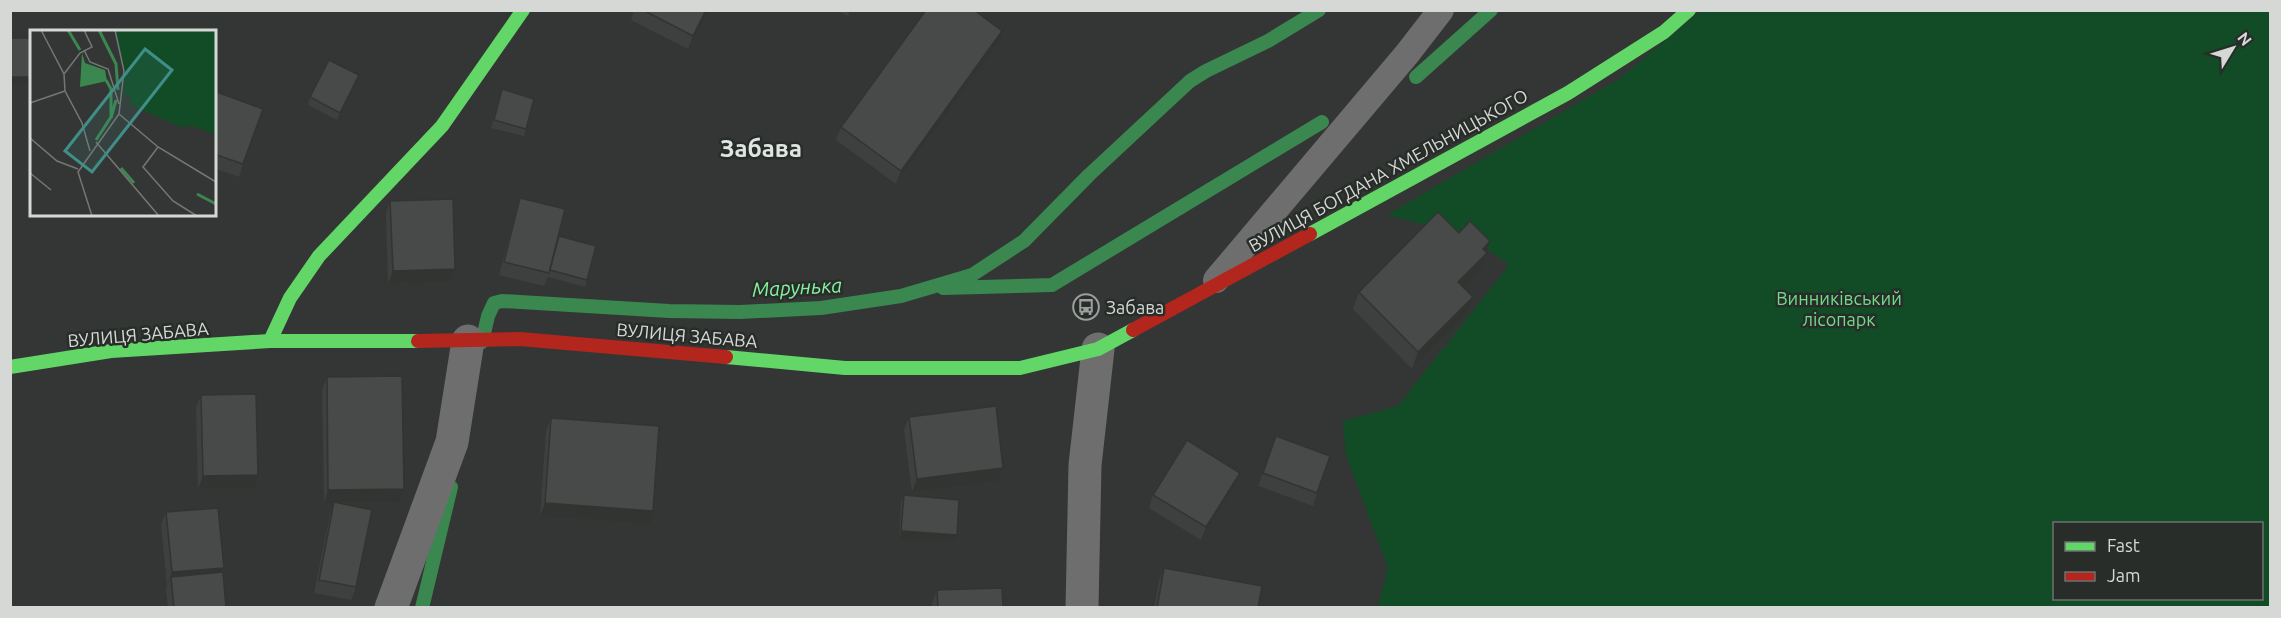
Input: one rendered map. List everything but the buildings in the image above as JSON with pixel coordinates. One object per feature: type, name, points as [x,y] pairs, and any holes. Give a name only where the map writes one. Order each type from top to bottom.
[{"type":"street","points":[[270,341],[290,298],[319,256],[442,126],[523,10]]},
{"type":"street","name":"ВУЛИЦЯ БОГДАНА ХМЕЛЬНИЦЬКОГО","points":[[1098,349],[1568,93],[1664,32],[1689,10]]},
{"type":"street","name":"ВУЛИЦЯ ЗАБАВА","points":[[10,367],[111,351],[270,341],[520,339],[844,368],[1020,368],[1098,349]]},
{"type":"street","points":[[391,608],[452,442],[472,341]]},
{"type":"street","points":[[1082,608],[1085,465],[1098,349]]},
{"type":"lane","points":[[1208,289],[1400,63],[1441,10]]},
{"type":"green space","name":"Винниківський лісопарк","points":[[1701,11],[2270,11],[2270,607],[1378,607],[1388,568],[1346,455],[1343,421],[1398,406],[1443,348],[1446,349],[1448,343],[1509,265],[1469,236],[1387,215],[1619,79]]},
{"type":"waterway","name":"Марунька","points":[[482,342],[488,316],[494,303],[502,301],[669,311],[740,312],[821,308],[901,296],[972,275],[1024,241],[1089,175],[1190,81],[1268,41],[1319,10]]},
{"type":"waterway","points":[[1416,77],[1491,10]]},
{"type":"waterway","points":[[943,288],[1052,285],[1322,122]]},
{"type":"waterway","name":"Марунька","points":[[422,608],[451,487]]},
{"type":"traffic: fast","points":[[270,341],[290,298],[319,256],[442,126],[523,10]]},
{"type":"traffic: fast","points":[[1310,234],[1568,93],[1664,32],[1689,10]]},
{"type":"traffic: fast","points":[[726,357],[845,368],[1020,368],[1098,349],[1133,330]]},
{"type":"traffic: fast","points":[[10,367],[111,351],[270,341],[418,341]]},
{"type":"traffic: jam","points":[[1133,330],[1310,234]]},
{"type":"traffic: jam","points":[[418,341],[520,339],[726,357]]},
{"type":"place","name":"Забава","points":[[1086,307]]},
{"type":"district","name":"Забава","points":[[761,148]]}]
